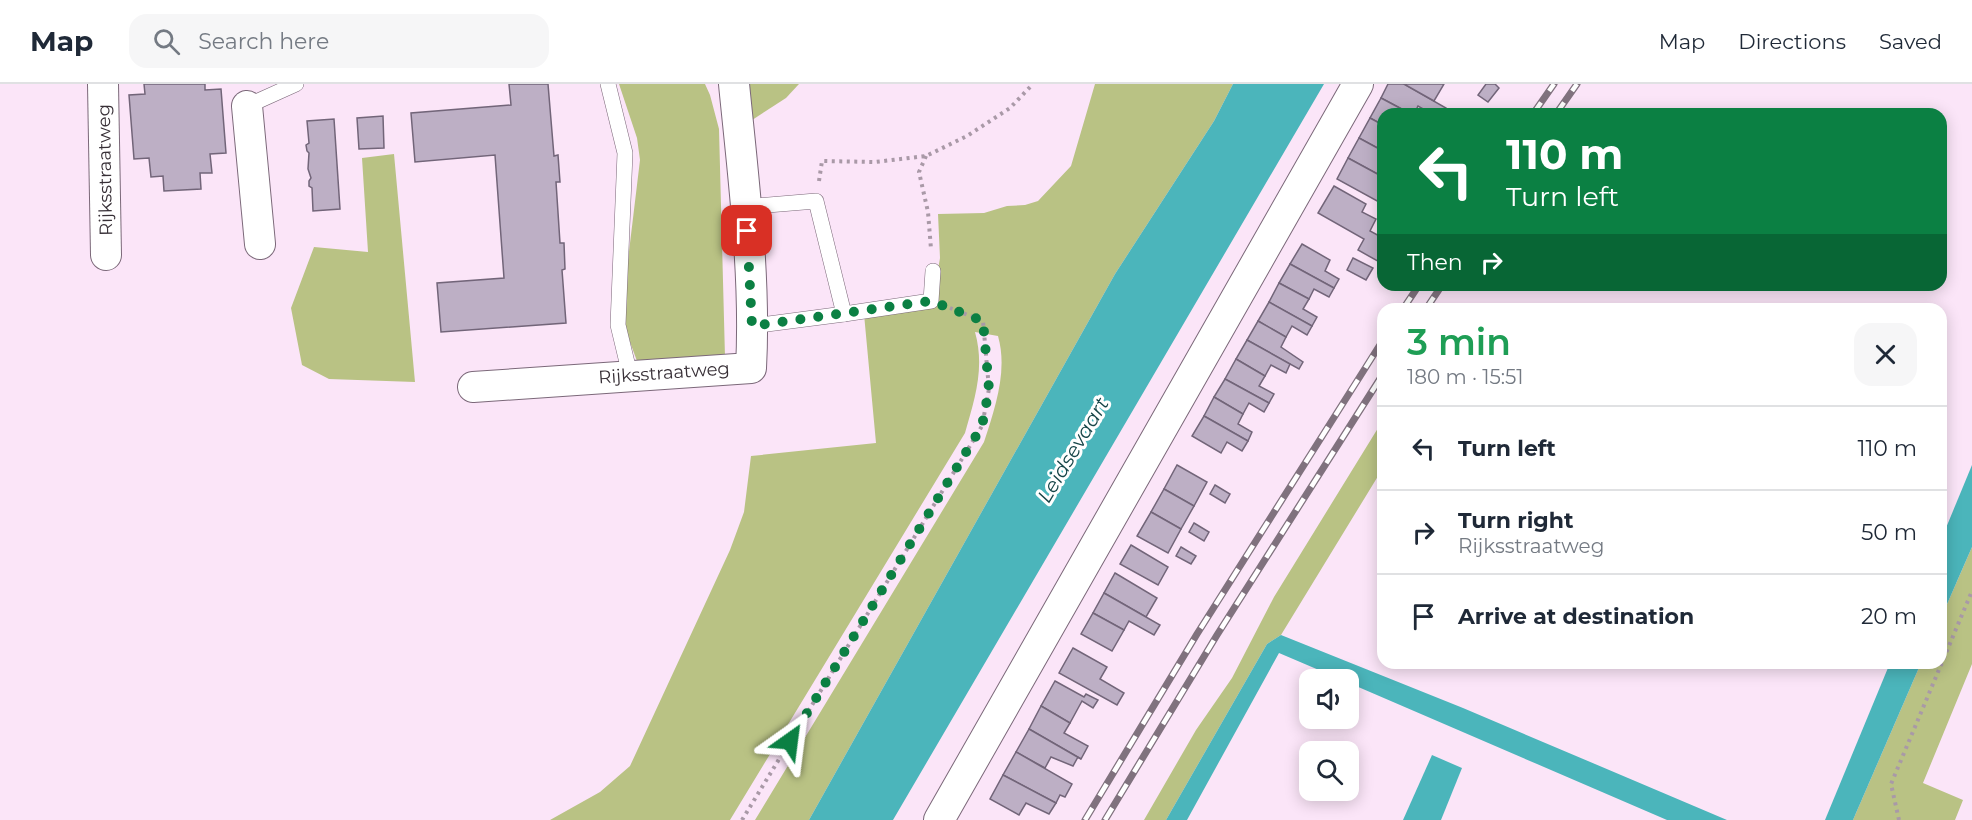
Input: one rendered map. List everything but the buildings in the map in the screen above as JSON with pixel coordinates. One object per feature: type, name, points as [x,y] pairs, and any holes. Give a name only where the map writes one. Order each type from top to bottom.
[{"type":"street","name":"Rijksstraatweg","points":[[104,84],[106,255]]},
{"type":"street","name":"Rijksstraatweg","points":[[473,387],[751,368],[752,326],[745,207],[734,84]]},
{"type":"street","points":[[939,820],[1358,84]]},
{"type":"street","points":[[247,105],[260,244]]},
{"type":"lane","points":[[247,105],[296,84]]},
{"type":"lane","points":[[608,84],[625,153],[618,325],[630,375]]},
{"type":"lane","points":[[745,207],[816,201],[844,314]]},
{"type":"lane","points":[[752,326],[931,301],[933,271]]},
{"type":"path","points":[[816,201],[822,161],[875,162],[926,156],[967,136],[1010,108],[1033,84]]},
{"type":"path","points":[[926,156],[920,172],[928,212],[933,271]]},
{"type":"path","points":[[742,820],[982,426],[989,389],[983,321],[931,301]]},
{"type":"path","points":[[1947,651],[1972,591]]},
{"type":"path","points":[[1899,820],[1891,784],[1939,669]]},
{"type":"green space","points":[[619,84],[705,84],[710,95],[719,129],[725,357],[637,361],[621,318],[640,160],[637,138]]},
{"type":"green space","points":[[743,84],[799,84],[786,98],[746,124]]},
{"type":"green space","points":[[1095,84],[1233,84],[1214,121],[1115,274],[809,820],[755,820],[984,442],[996,403],[1001,376],[1001,349],[998,336],[975,332],[979,358],[978,383],[965,433],[730,820],[550,820],[600,792],[630,766],[730,550],[744,512],[751,456],[876,443],[864,314],[933,298],[940,258],[938,214],[984,213],[1007,206],[1025,205],[1038,201],[1071,166]]},
{"type":"green space","points":[[394,154],[415,382],[329,379],[302,365],[291,308],[314,247],[368,252],[362,158]]},
{"type":"green space","points":[[1377,430],[1377,478],[1281,635],[1267,644],[1166,820],[1144,820],[1196,730],[1232,678],[1274,597]]},
{"type":"green space","points":[[1972,547],[1972,664],[1923,783],[1963,800],[1955,820],[1853,820],[1918,669],[1947,669],[1947,604]]},
{"type":"water","name":"Leidsevaart","points":[[1233,84],[1324,84],[893,820],[809,820],[1115,274],[1214,121]]},
{"type":"water","points":[[1972,465],[1972,547],[1947,604],[1947,525]]},
{"type":"water","points":[[1281,635],[1463,708],[1727,820],[1667,820],[1359,687],[1359,669],[1317,669],[1279,653],[1187,820],[1166,820],[1267,644]]},
{"type":"water","points":[[1888,669],[1918,669],[1853,820],[1825,820]]},
{"type":"water","points":[[1432,755],[1462,768],[1441,820],[1403,820]]},
{"type":"railway","points":[[1537,108],[1554,84]]},
{"type":"railway","points":[[1560,108],[1577,84]]},
{"type":"railway","points":[[1407,303],[1415,291]]},
{"type":"railway","points":[[1430,303],[1438,291]]},
{"type":"railway","points":[[1085,820],[1197,634],[1377,349]]},
{"type":"railway","points":[[1105,820],[1217,635],[1377,383]]},
{"type":"route","points":[[747,231],[752,326],[931,301],[983,321],[989,389],[982,426],[790,741]]}]
